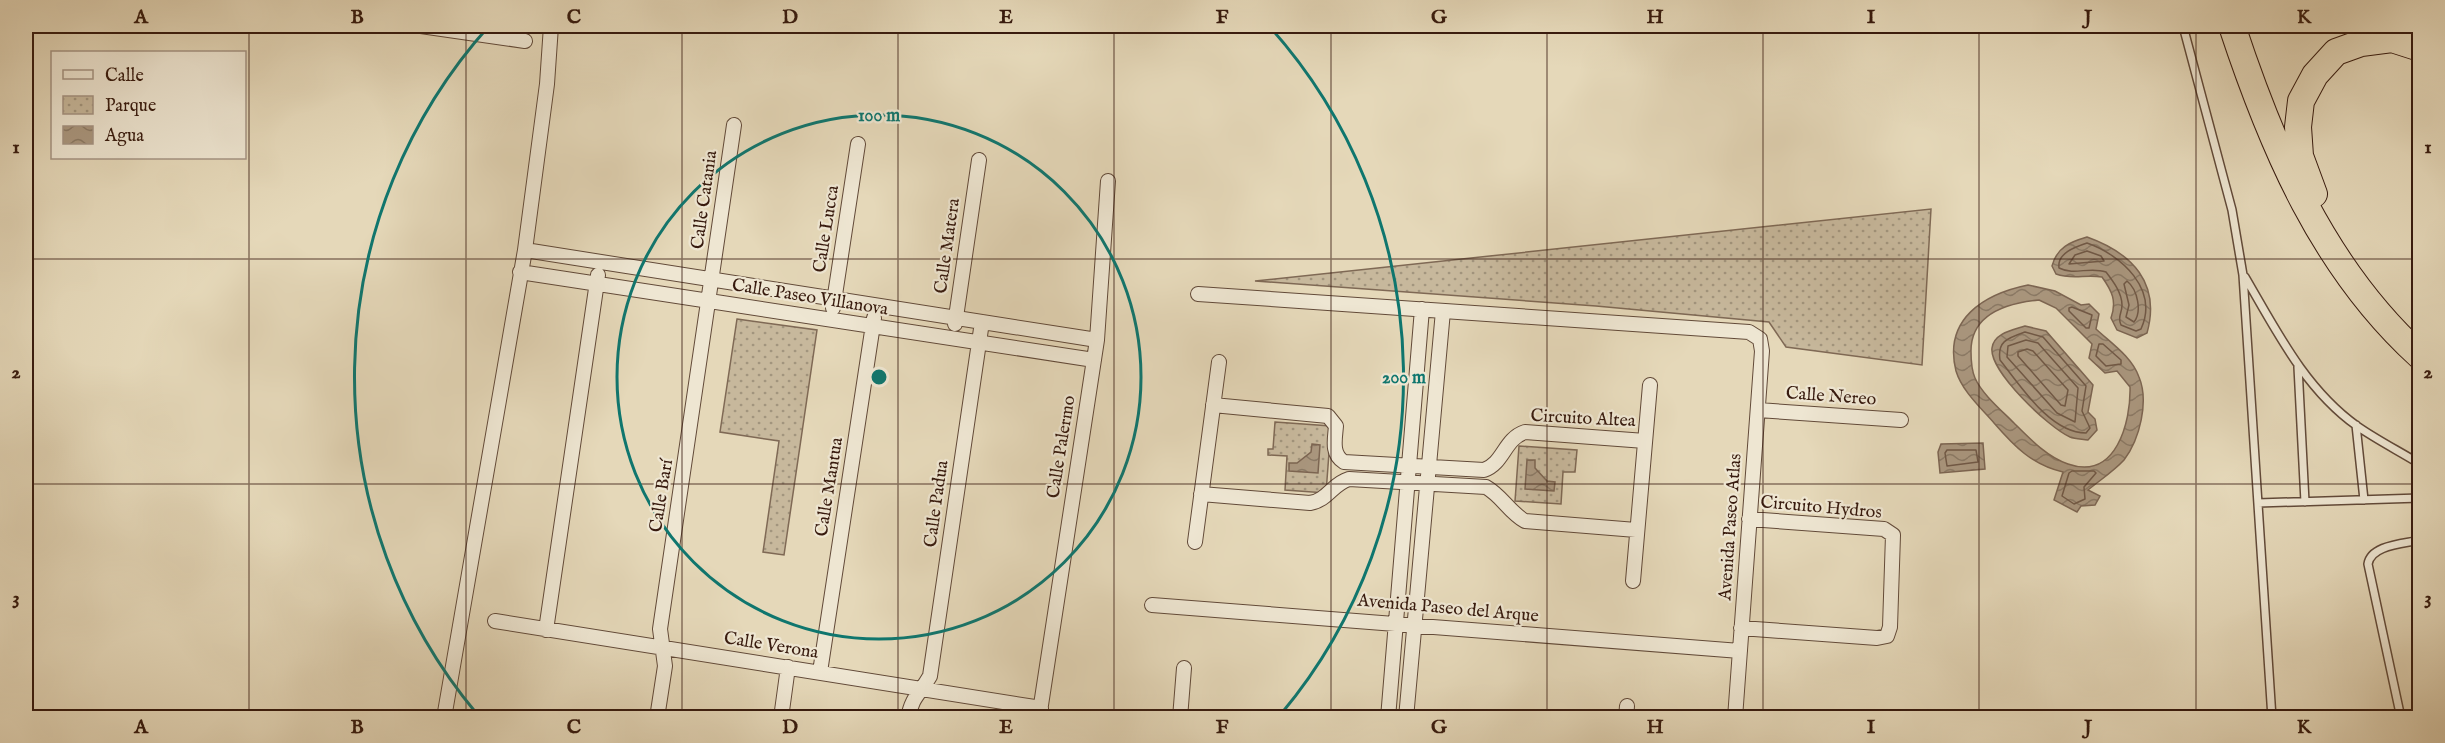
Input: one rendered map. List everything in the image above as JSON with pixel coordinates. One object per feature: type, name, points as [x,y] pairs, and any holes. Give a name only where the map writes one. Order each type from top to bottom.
[{"type":"highway","points":[[2232,26],[2260,110],[2290,178],[2353,282],[2384,322],[2420,356]]},
{"type":"highway","points":[[2353,282],[2316,202],[2300,156],[2298,127],[2301,101],[2315,75],[2336,52],[2361,43],[2392,39],[2420,48]]},
{"type":"street","points":[[421,26],[525,41]]},
{"type":"street","points":[[444,717],[525,250],[547,84],[550,26]]},
{"type":"street","name":"Calle Catania","points":[[712,281],[734,125]]},
{"type":"street","name":"Calle Lucca","points":[[831,319],[858,144]]},
{"type":"street","name":"Calle Matera","points":[[953,338],[979,159]]},
{"type":"street","name":"Calle Palermo","points":[[1040,712],[1097,340],[1108,180]]},
{"type":"street","name":"Calle Paseo Villanova","points":[[525,250],[600,264],[1097,340]]},
{"type":"street","points":[[546,630],[600,264]]},
{"type":"street","name":"Calle Paseo Villanova","points":[[520,272],[1094,360]]},
{"type":"street","name":"Calle Barí","points":[[657,717],[665,666],[660,629],[712,281]]},
{"type":"street","points":[[1198,294],[1443,311],[1406,717]]},
{"type":"street","name":"Calle Mantua","points":[[820,672],[875,307]]},
{"type":"street","points":[[1388,717],[1394,623],[1422,309]]},
{"type":"street","name":"Avenida Paseo Atlas","points":[[1443,311],[1749,332],[1760,339],[1758,410],[1735,717]]},
{"type":"street","name":"Calle Padua","points":[[908,717],[911,702],[922,690],[930,676],[982,322]]},
{"type":"street","points":[[1194,542],[1219,362]]},
{"type":"street","name":"Circuito Altea","points":[[1633,581],[1650,385]]},
{"type":"street","name":"Circuito Altea","points":[[1213,405],[1328,416],[1336,426],[1335,451],[1338,458],[1344,462],[1484,470],[1498,462],[1514,436],[1525,432],[1645,441]]},
{"type":"street","name":"Calle Nereo","points":[[1758,410],[1901,420]]},
{"type":"street","points":[[1201,494],[1310,503],[1325,498],[1332,487],[1349,479],[1486,487],[1494,492],[1513,514],[1525,521],[1636,530]]},
{"type":"street","name":"Circuito Hydros","points":[[1741,628],[1877,638],[1887,636],[1890,627],[1893,535],[1884,529],[1749,519]]},
{"type":"street","name":"Avenida Paseo del Arque","points":[[1152,605],[1740,651]]},
{"type":"street","name":"Calle Verona","points":[[495,621],[820,672],[1040,712]]},
{"type":"street","points":[[781,717],[788,668]]},
{"type":"street","points":[[1180,717],[1184,668]]},
{"type":"lane","points":[[2183,26],[2232,210],[2243,275],[2272,717]]},
{"type":"lane","points":[[2243,275],[2298,367],[2336,408],[2356,425],[2420,464]]},
{"type":"lane","points":[[2298,367],[2306,502]]},
{"type":"lane","points":[[2356,425],[2364,500]]},
{"type":"lane","points":[[2258,503],[2420,498]]},
{"type":"lane","points":[[2401,717],[2368,564],[2369,556],[2375,551],[2420,540]]},
{"type":"green space","points":[[1931,209],[1922,365],[1786,347],[1769,322],[1596,306],[1255,281]]},
{"type":"green space","points":[[737,319],[817,330],[784,555],[763,552],[779,441],[720,432]]},
{"type":"green space","points":[[1275,422],[1331,426],[1326,493],[1285,490],[1287,456],[1268,455],[1268,449],[1273,449]]},
{"type":"green space","points":[[1519,446],[1577,450],[1575,472],[1563,472],[1561,504],[1515,501]]},
{"type":"water","points":[[2087,237],[2117,252],[2139,272],[2150,299],[2147,333],[2137,338],[2117,330],[2111,318],[2114,306],[2112,296],[2102,277],[2068,277],[2056,274],[2052,266],[2057,254],[2070,243]]},
{"type":"water","points":[[2028,285],[2055,291],[2081,305],[2089,304],[2099,314],[2096,329],[2131,363],[2142,387],[2141,420],[2130,451],[2120,464],[2088,490],[2100,496],[2095,505],[2081,506],[2077,512],[2054,500],[2063,472],[2042,465],[2016,447],[1972,399],[1956,371],[1954,353],[1961,323],[1982,302]],"holes":[[[2039,300],[2056,308],[2092,344],[2089,358],[2105,373],[2117,371],[2130,387],[2130,401],[2123,431],[2109,456],[2098,464],[2084,467],[2068,464],[2046,452],[1987,396],[1978,384],[1973,371],[1971,361],[1973,338],[1977,327],[1993,312],[2015,304]]]},
{"type":"water","points":[[2025,326],[2046,331],[2093,385],[2088,412],[2095,419],[2097,430],[2088,440],[2076,439],[2060,432],[2022,398],[2000,370],[1992,348],[1996,339]]},
{"type":"water","points":[[1983,443],[1985,469],[1940,473],[1938,452],[1941,444]]},
{"type":"water","points":[[1312,444],[1320,445],[1318,473],[1289,471],[1289,463],[1297,463],[1311,452]]},
{"type":"water","points":[[1527,460],[1535,460],[1535,468],[1547,481],[1555,482],[1554,491],[1525,489]]}]
